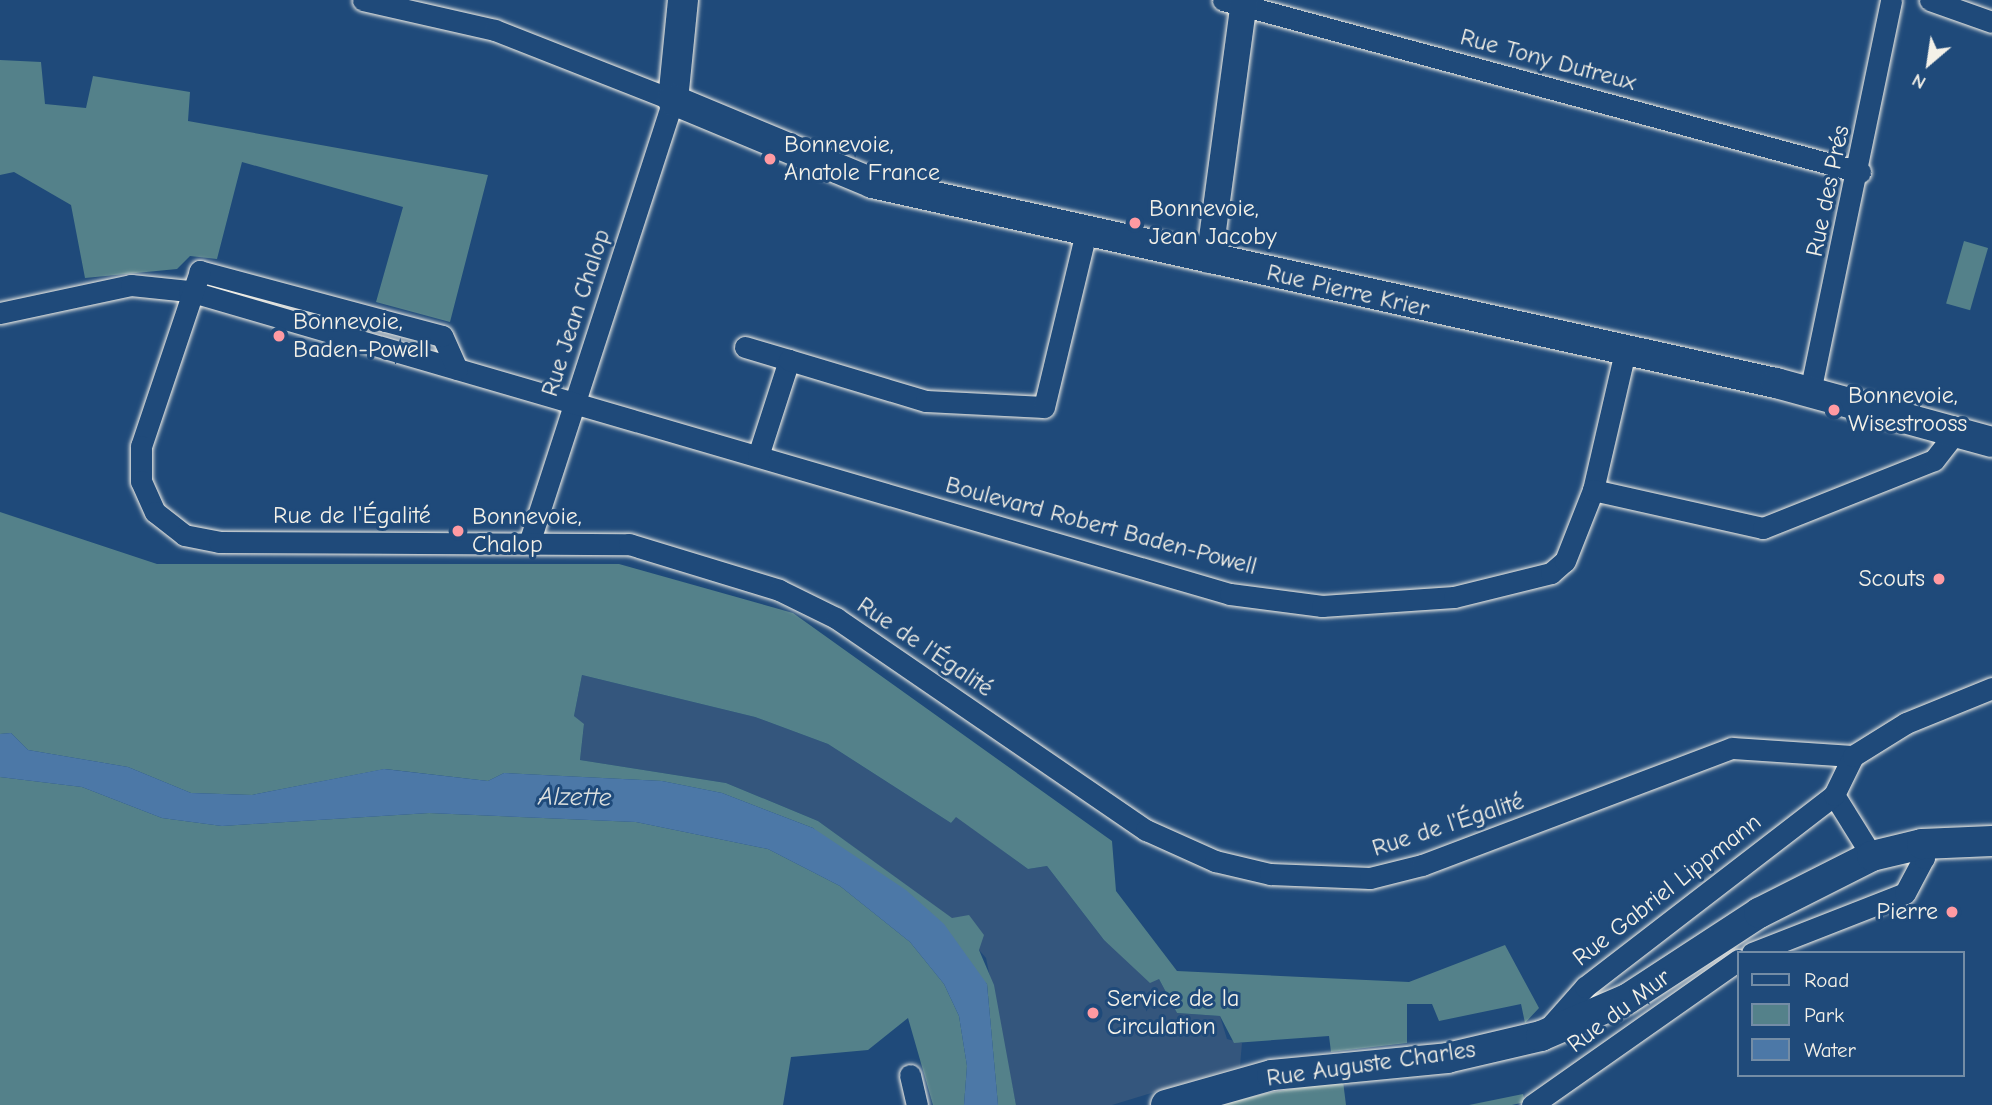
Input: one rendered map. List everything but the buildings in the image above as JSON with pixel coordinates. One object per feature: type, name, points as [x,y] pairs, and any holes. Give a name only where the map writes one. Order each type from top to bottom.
[{"type":"main road","points":[[673,100],[683,0]]},
{"type":"main road","name":"Rue Pierre Krier","points":[[673,100],[800,159],[872,183],[1810,392],[1992,442]]},
{"type":"main road","name":"Rue Auguste Charles","points":[[1166,1105],[1272,1075],[1447,1058],[1541,1036],[1618,1005],[1759,914],[1871,856],[1922,844],[1992,841]]},
{"type":"street","points":[[363,0],[495,30],[673,100]]},
{"type":"street","name":"Rue des Prés","points":[[1810,392],[1860,172],[1891,0]]},
{"type":"street","points":[[1930,0],[1992,22]]},
{"type":"street","points":[[1209,260],[1237,2]]},
{"type":"street","name":"Rue Tony Dutreux","points":[[1237,2],[1860,172]]},
{"type":"street","name":"Rue Jean Chalop","points":[[529,542],[673,100]]},
{"type":"street","points":[[745,347],[926,401],[1044,407],[1086,232]]},
{"type":"street","name":"Boulevard Robert Baden-Powell","points":[[188,290],[200,271],[442,336],[457,369],[1230,594],[1322,606],[1454,597],[1551,573],[1575,547],[1594,491],[1625,351]]},
{"type":"street","points":[[0,313],[131,285],[188,290]]},
{"type":"street","name":"Rue de l'Égalité","points":[[188,290],[141,446],[141,481],[155,512],[184,535],[219,542],[629,544],[779,590],[836,618],[1146,830],[1215,861],[1270,874],[1370,878],[1422,865],[1732,748],[1853,756]]},
{"type":"street","points":[[758,456],[789,360]]},
{"type":"street","points":[[1594,491],[1763,528],[1934,460],[1956,432]]},
{"type":"street","points":[[1853,756],[1929,712],[1992,688]]},
{"type":"street","name":"Rue Gabriel Lippmann","points":[[1541,1036],[1584,987],[1834,794],[1853,756]]},
{"type":"street","points":[[1834,794],[1871,856]]},
{"type":"street","points":[[1757,951],[1905,893],[1924,858],[1922,844]]},
{"type":"street","name":"Rue du Mur","points":[[1532,1105],[1736,962]]},
{"type":"street","points":[[910,1075],[917,1105]]},
{"type":"shaded area","points":[[582,675],[755,717],[828,744],[951,823],[956,816],[1028,869],[1047,866],[1104,940],[1159,979],[1177,1013],[1220,1016],[1227,1039],[1242,1043],[1240,1066],[1112,1105],[1016,1105],[986,958],[952,919],[818,821],[726,783],[580,760],[584,725],[574,716]]},
{"type":"green space","points":[[0,60],[41,62],[45,104],[86,108],[93,76],[190,92],[188,121],[488,175],[450,322],[376,302],[403,207],[242,162],[217,259],[190,256],[177,269],[85,278],[71,205],[14,172],[0,175]]},
{"type":"green space","points":[[1964,241],[1988,248],[1970,310],[1946,303]]},
{"type":"green space","points":[[0,512],[157,564],[619,564],[793,613],[1112,841],[1116,891],[1177,971],[1409,982],[1505,945],[1539,1008],[1525,1023],[1521,1004],[1439,1021],[1432,1004],[1407,1004],[1407,1043],[1331,1052],[1329,1036],[1234,1043],[1220,1016],[1177,1013],[1159,979],[1150,983],[1104,940],[1047,866],[1028,869],[956,817],[951,823],[828,744],[755,717],[582,675],[574,716],[584,724],[580,760],[726,783],[818,821],[952,918],[969,915],[984,935],[979,950],[994,985],[1016,1105],[998,1105],[987,984],[813,828],[722,793],[662,781],[504,773],[488,781],[385,769],[252,795],[191,793],[128,767],[28,750],[11,733],[0,734]]},
{"type":"green space","points":[[0,777],[82,787],[162,818],[222,826],[429,813],[636,822],[768,849],[840,886],[910,942],[944,984],[959,1016],[967,1066],[964,1105],[933,1105],[908,1018],[868,1050],[791,1057],[783,1105],[0,1105]]},
{"type":"green space","points":[[1343,1081],[1346,1105],[1220,1105],[1267,1093]]},
{"type":"green space","points":[[1523,1094],[1525,1102],[1512,1105],[1469,1105]]},
{"type":"water","name":"Alzette","points":[[11,733],[28,750],[128,767],[191,793],[252,795],[384,769],[488,781],[504,773],[662,781],[722,793],[813,828],[906,890],[944,924],[987,984],[998,1105],[964,1105],[967,1066],[959,1016],[944,984],[910,942],[840,886],[768,849],[636,822],[429,813],[222,826],[162,818],[82,787],[0,777],[0,734]]},
{"type":"place","name":"Bonnevoie, Anatole France","points":[[770,159]]},
{"type":"place","name":"Bonnevoie, Jean Jacoby","points":[[1135,223]]},
{"type":"place","name":"Bonnevoie, Baden-Powell","points":[[279,336]]},
{"type":"place","name":"Bonnevoie, Wisestrooss","points":[[1834,410]]},
{"type":"place","name":"Bonnevoie, Chalop","points":[[458,531]]},
{"type":"place","name":"Scouts","points":[[1939,579]]},
{"type":"place","name":"Pierre","points":[[1952,912]]},
{"type":"place","name":"Service de la Circulation","points":[[1093,1013]]}]
